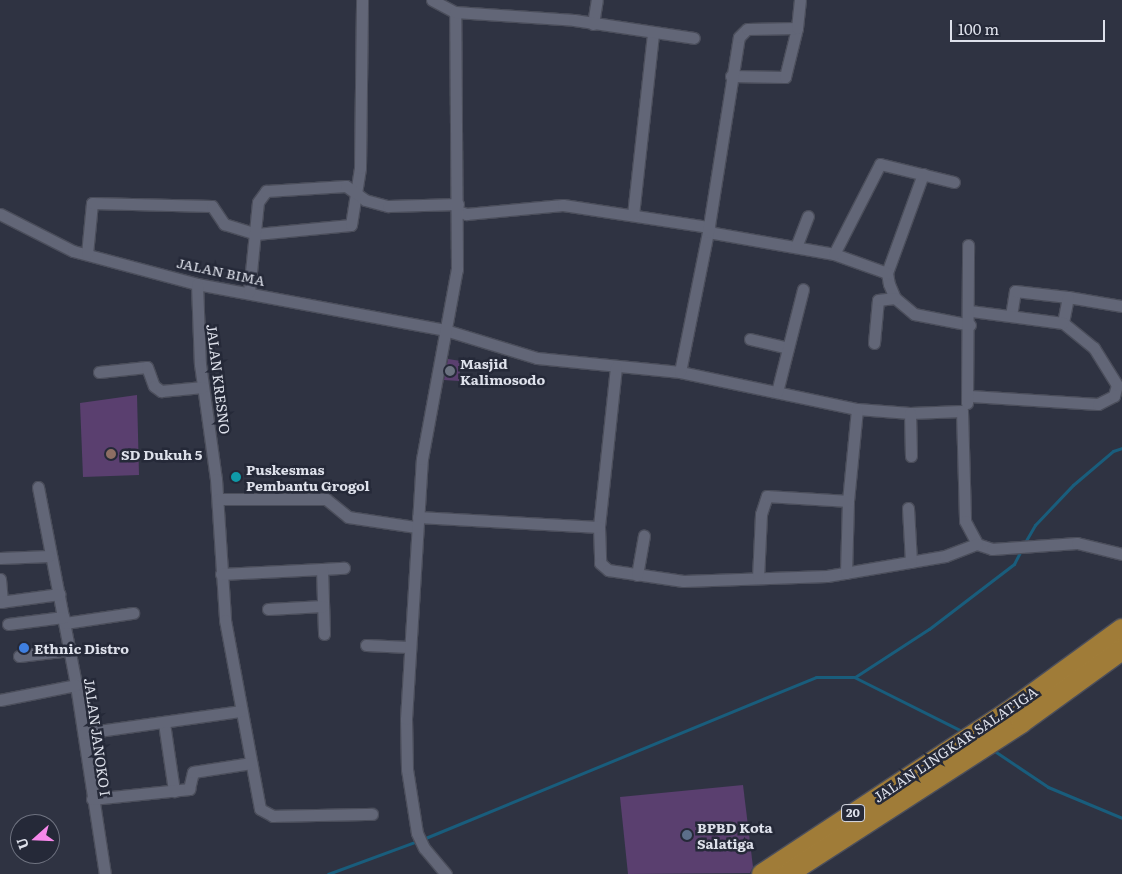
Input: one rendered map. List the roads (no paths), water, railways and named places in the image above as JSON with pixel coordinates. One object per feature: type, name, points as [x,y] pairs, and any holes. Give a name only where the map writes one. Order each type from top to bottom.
[{"type":"highway","name":"JALAN LINGKAR SALATIGA","points":[[1015,717],[1122,629]]},
{"type":"highway","name":"JALAN LINGKAR SALATIGA","points":[[762,874],[1122,650]]},
{"type":"highway","name":"JALAN LINGKAR SALATIGA","points":[[788,874],[949,758]]},
{"type":"street","points":[[87,254],[92,203],[212,206],[224,224],[256,234],[346,228],[353,221],[360,168],[362,0]]},
{"type":"street","points":[[432,0],[455,12],[478,11],[694,38]]},
{"type":"street","points":[[593,24],[596,0]]},
{"type":"street","points":[[731,76],[785,77],[797,28],[800,0]]},
{"type":"street","points":[[446,874],[424,848],[417,833],[407,769],[408,647],[417,522],[427,422],[457,269],[455,12]]},
{"type":"street","points":[[680,372],[708,230],[731,76],[742,32],[752,28],[797,28]]},
{"type":"street","points":[[633,215],[653,33]]},
{"type":"street","points":[[834,254],[878,166],[954,182]]},
{"type":"street","points":[[923,174],[887,273],[895,298],[923,317],[970,325]]},
{"type":"street","points":[[249,292],[258,202],[266,191],[339,186],[388,206],[458,207],[466,214],[548,205],[633,215],[834,254],[887,273]]},
{"type":"street","name":"JALAN BIMA","points":[[0,214],[52,243],[197,284],[249,292],[445,330],[537,358],[680,372],[857,409],[910,413],[962,411]]},
{"type":"street","points":[[796,247],[808,216]]},
{"type":"street","points":[[968,244],[970,396],[962,411],[965,521],[977,544]]},
{"type":"street","name":"JALAN KRESNO","points":[[197,284],[203,387],[218,500],[221,574],[240,711],[260,809],[268,816],[372,814]]},
{"type":"street","points":[[777,392],[803,289]]},
{"type":"street","points":[[1011,316],[1015,291],[1122,306]]},
{"type":"street","points":[[1063,323],[1068,297]]},
{"type":"street","points":[[874,343],[878,300],[895,298]]},
{"type":"street","points":[[970,311],[1063,323],[1100,355],[1117,385],[1114,396],[1088,404],[970,396]]},
{"type":"street","points":[[750,339],[788,348]]},
{"type":"street","points":[[616,366],[599,527],[603,567],[637,575],[718,582],[846,573],[911,562],[977,544],[992,550],[1037,548],[1077,542],[1122,554]]},
{"type":"street","points":[[99,372],[146,367],[154,386],[161,391],[203,387]]},
{"type":"street","points":[[846,573],[848,501],[857,409]]},
{"type":"street","points":[[910,413],[911,456]]},
{"type":"street","name":"JALAN JANOKO I","points":[[38,487],[49,556],[70,650],[105,874]]},
{"type":"street","points":[[758,578],[761,514],[767,496],[848,501]]},
{"type":"street","points":[[218,500],[326,499],[348,517],[417,522],[599,527]]},
{"type":"street","points":[[908,508],[911,562]]},
{"type":"street","points":[[637,575],[644,536]]},
{"type":"street","points":[[0,558],[49,556]]},
{"type":"street","points":[[221,574],[344,568]]},
{"type":"street","points":[[322,569],[324,634]]},
{"type":"street","points":[[0,579],[1,602],[58,594]]},
{"type":"street","points":[[268,609],[323,606]]},
{"type":"street","points":[[8,624],[133,613]]},
{"type":"street","points":[[366,645],[408,647]]},
{"type":"street","points":[[19,656],[70,650]]},
{"type":"street","points":[[0,700],[76,685]]},
{"type":"street","points":[[84,734],[240,711]]},
{"type":"street","points":[[164,723],[174,792]]},
{"type":"street","points":[[92,799],[174,792],[192,787],[193,772],[251,763]]},
{"type":"waterway","points":[[1024,544],[1035,525],[1073,485],[1113,451],[1122,448]]},
{"type":"waterway","points":[[855,677],[929,629],[1014,564],[1021,550]]},
{"type":"waterway","points":[[423,839],[816,677],[854,677],[964,732]]},
{"type":"waterway","points":[[993,750],[1048,787],[1122,818]]},
{"type":"waterway","points":[[328,874],[417,841]]},
{"type":"place","name":"Masjid Kalimosodo","points":[[450,371]]},
{"type":"place","name":"SD Dukuh 5","points":[[111,454]]},
{"type":"place","name":"Puskesmas Pembantu Grogol","points":[[236,477]]},
{"type":"place","name":"Ethnic Distro","points":[[24,648]]},
{"type":"place","name":"BPBD Kota Salatiga","points":[[687,835]]}]
